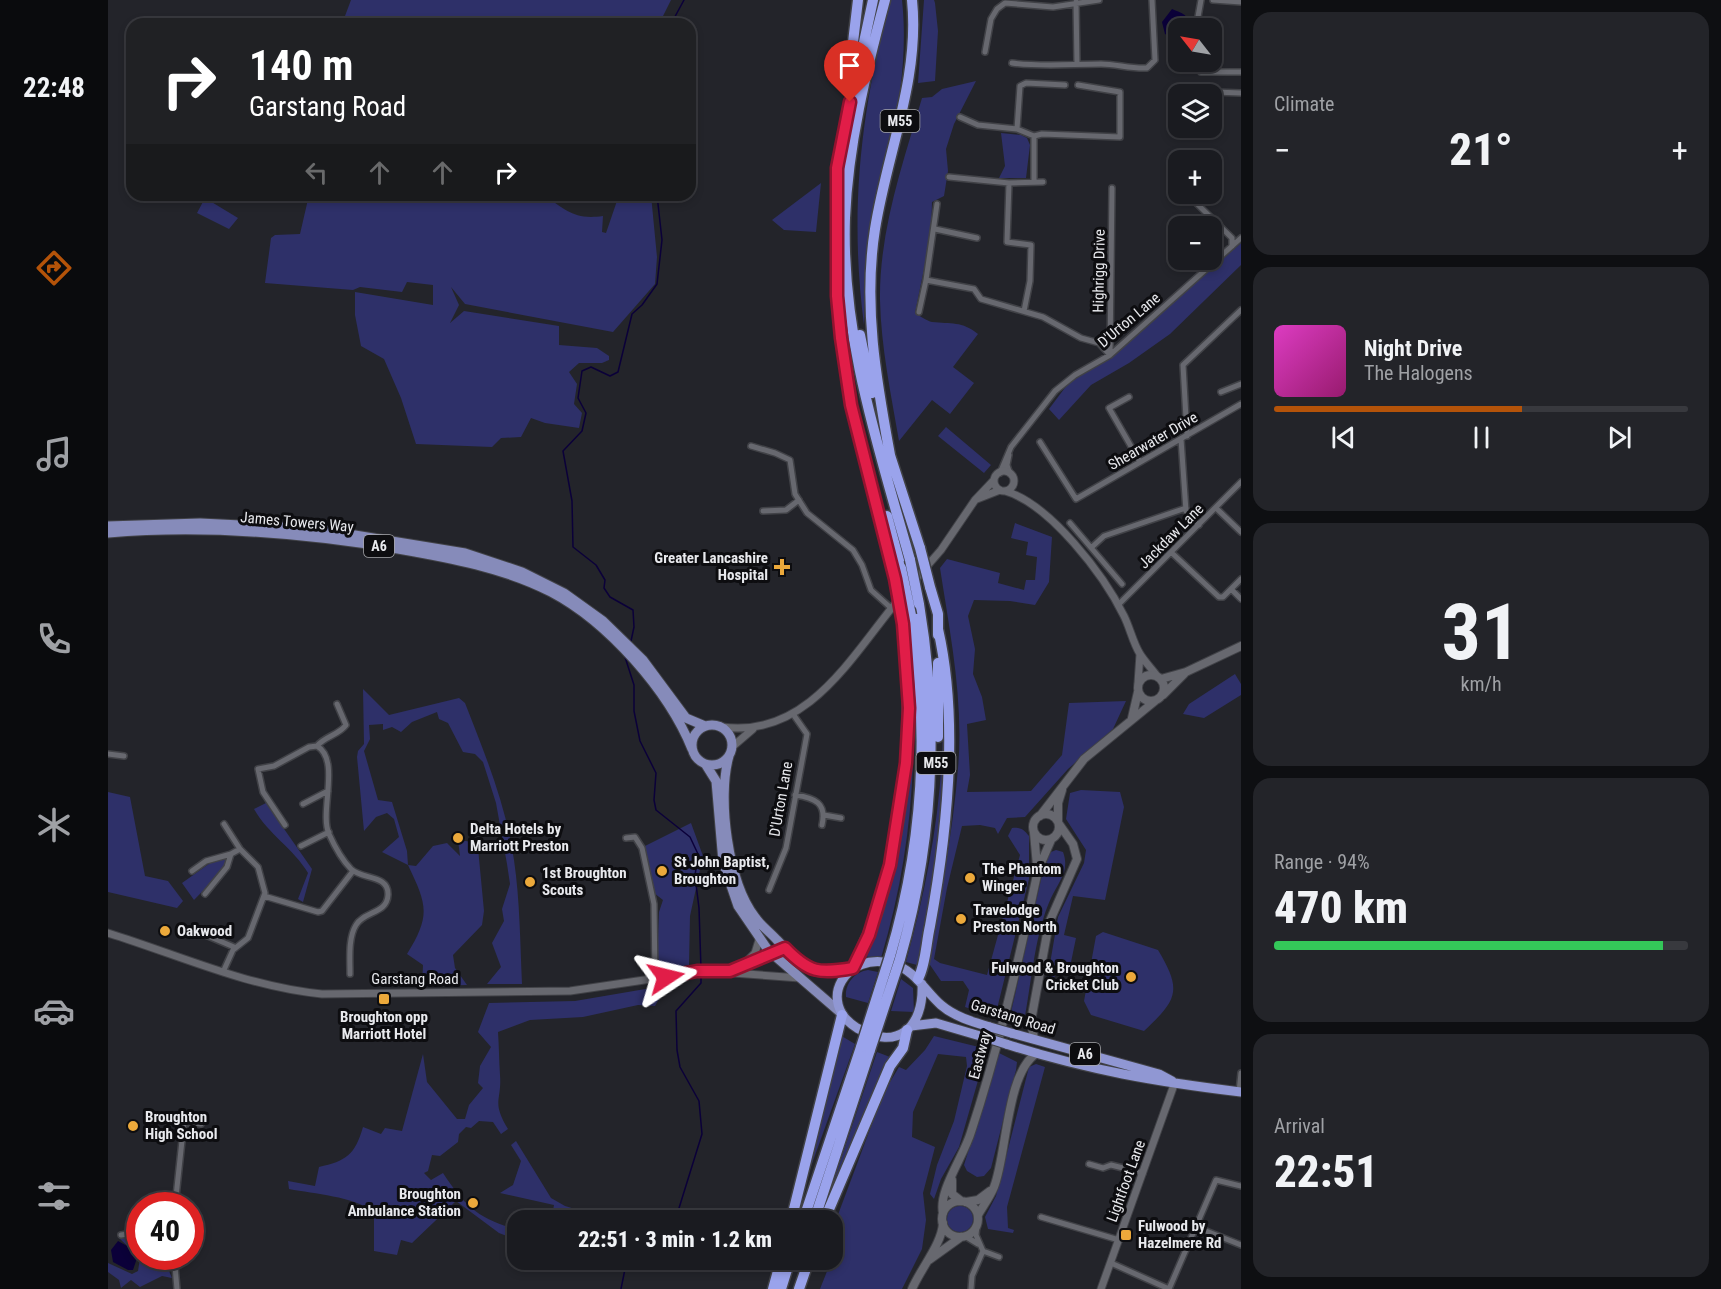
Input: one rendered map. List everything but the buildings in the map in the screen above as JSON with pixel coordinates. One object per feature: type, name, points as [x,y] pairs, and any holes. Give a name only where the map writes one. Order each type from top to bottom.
[{"type":"highway","points":[[843,169],[858,0]]},
{"type":"highway","name":"M55","points":[[854,966],[869,935],[884,887],[901,801],[909,708],[903,624],[895,579],[851,405],[841,338],[837,260],[843,169],[881,0]]},
{"type":"highway","name":"M55","points":[[890,455],[874,361],[870,270],[882,190],[907,90],[913,32],[912,0]]},
{"type":"highway","name":"M55","points":[[843,169],[859,329],[876,411],[920,548],[930,587],[946,678],[948,770],[936,894],[920,981]]},
{"type":"highway","name":"M55","points":[[843,169],[847,271],[857,358],[866,405],[905,564],[921,712],[920,793],[909,878],[895,957]]},
{"type":"highway","name":"M55","points":[[870,474],[919,604],[929,678],[931,765],[924,844],[916,894]]},
{"type":"highway","name":"M55","points":[[817,1210],[866,1048],[926,867],[935,794],[938,629]]},
{"type":"highway","name":"A6","points":[[854,966],[870,961],[892,964],[920,981]]},
{"type":"highway","points":[[794,1210],[838,1033],[841,1014],[838,1001],[840,988],[854,966]]},
{"type":"highway","points":[[829,1210],[896,1057],[903,1048],[909,1028],[921,1003],[920,981]]},
{"type":"highway","name":"Garstang Road","points":[[920,981],[938,1002],[952,1013],[990,1028],[1159,1074],[1175,1082]]},
{"type":"highway","name":"A6","points":[[841,1014],[858,1028],[879,1037],[895,1037],[909,1028]]},
{"type":"highway","name":"Garstang Road","points":[[909,1028],[936,1023],[1104,1072],[1156,1082],[1175,1082],[1240,1092]]},
{"type":"highway","name":"M55","points":[[807,1210],[866,1048]]},
{"type":"highway","points":[[773,1289],[778,1270]]},
{"type":"highway","points":[[781,1289],[787,1270]]},
{"type":"highway","points":[[792,1289],[798,1270]]},
{"type":"highway","points":[[799,1289],[806,1270]]},
{"type":"main road","name":"James Towers Way","points":[[108,526],[200,523],[308,528],[465,553],[548,583],[582,604],[639,655],[686,718],[705,726]]},
{"type":"main road","name":"James Towers Way","points":[[108,533],[141,530],[236,531],[352,541],[464,562],[526,581],[553,593],[603,629],[624,650],[640,667],[674,714],[692,749]]},
{"type":"main road","points":[[1132,718],[1138,683],[1145,676],[1159,677],[1185,672],[1241,646]]},
{"type":"main road","points":[[1073,844],[1063,839],[1041,840],[1034,833],[1034,823],[1084,759],[1158,699],[1185,672]]},
{"type":"main road","points":[[1158,699],[1164,688],[1159,677]]},
{"type":"main road","points":[[1138,692],[1146,701],[1158,699]]},
{"type":"main road","name":"A6","points":[[705,726],[722,728]]},
{"type":"main road","points":[[692,749],[693,738],[705,726]]},
{"type":"main road","points":[[706,765],[719,764],[731,752],[730,736],[722,728]]},
{"type":"main road","name":"A6","points":[[692,749],[696,757],[706,765],[716,782],[721,849],[726,877],[738,906],[759,940],[772,954],[841,1014]]},
{"type":"main road","name":"A6","points":[[731,752],[726,776],[726,816],[733,869],[756,919],[785,948],[812,970],[823,972],[854,966]]},
{"type":"main road","points":[[1052,839],[1058,834],[1058,803],[1064,786]]},
{"type":"main road","points":[[1034,1039],[1031,1021],[1049,923],[1077,859],[1073,844],[1059,822],[1049,814],[1040,816]]},
{"type":"main road","name":"Eastway","points":[[1034,833],[1038,870]]},
{"type":"main road","name":"Eastway","points":[[912,1289],[921,1267],[939,1240],[943,1218],[943,1197],[953,1172],[964,1154],[988,1081],[1038,870],[1052,839]]},
{"type":"main road","points":[[1015,1034],[1031,1021]]},
{"type":"main road","points":[[1019,1048],[1023,1057],[1023,1069]]},
{"type":"main road","points":[[995,1186],[978,1200],[949,1205],[943,1218],[947,1231],[964,1236],[977,1226],[978,1215],[995,1186],[1004,1137],[1023,1069],[1030,1057],[1037,1053]]},
{"type":"main road","points":[[953,1172],[952,1194],[973,1206],[978,1215]]},
{"type":"main road","name":"Eastway","points":[[921,1267],[947,1245],[964,1236]]},
{"type":"street","points":[[985,52],[994,7],[1005,3],[1025,2],[1053,7],[1099,0]]},
{"type":"street","points":[[1012,63],[1040,66],[1056,63],[1147,68],[1155,60],[1152,0]]},
{"type":"street","points":[[1198,18],[1201,0]]},
{"type":"street","points":[[1214,0],[1241,2]]},
{"type":"street","points":[[1076,2],[1077,64]]},
{"type":"street","points":[[1222,72],[1241,72]]},
{"type":"street","points":[[1017,129],[1020,86],[1026,83],[1065,85]]},
{"type":"street","points":[[960,117],[978,125],[1017,129],[1034,136],[1042,134],[1120,138],[1120,92],[1078,85]]},
{"type":"street","points":[[1222,93],[1241,93]]},
{"type":"street","points":[[1034,136],[1034,182]]},
{"type":"street","points":[[949,177],[1009,183],[1043,182]]},
{"type":"street","points":[[1009,183],[1007,242],[1031,245],[1030,281],[1024,311]]},
{"type":"street","name":"Highrigg Drive","points":[[1110,355],[1112,188]]},
{"type":"street","points":[[918,312],[935,229],[937,204]]},
{"type":"street","points":[[1197,204],[1232,238],[1232,246]]},
{"type":"street","points":[[935,229],[977,238]]},
{"type":"street","name":"D'Urton Lane","points":[[1000,472],[1011,447],[1064,383],[1110,355],[1241,238]]},
{"type":"street","points":[[926,280],[974,289],[981,299],[1043,317],[1081,338],[1099,343],[1110,355]]},
{"type":"street","points":[[1198,525],[1189,516],[1186,508],[1183,365],[1239,312],[1241,320]]},
{"type":"street","points":[[1221,392],[1241,384]]},
{"type":"street","points":[[1129,397],[1109,408],[1140,462]]},
{"type":"street","name":"Shearwater Drive","points":[[1040,442],[1076,499],[1241,404]]},
{"type":"street","points":[[751,447],[775,453],[790,460],[793,468],[792,483],[800,500],[814,520],[840,537],[853,550],[872,590],[891,608]]},
{"type":"street","points":[[1011,447],[1007,465],[1023,499]]},
{"type":"street","points":[[731,752],[741,738],[756,728],[794,714],[835,680],[891,608],[941,550],[975,500],[1000,472],[1012,476]]},
{"type":"street","points":[[975,500],[1012,487],[1012,476]]},
{"type":"street","points":[[994,480],[996,487],[1023,499],[1053,523],[1082,552],[1118,605],[1140,654],[1159,677]]},
{"type":"street","name":"Jackdaw Lane","points":[[1118,605],[1241,482]]},
{"type":"street","points":[[763,511],[786,510],[800,500]]},
{"type":"street","points":[[1092,547],[1104,536],[1186,508]]},
{"type":"street","points":[[1216,508],[1241,532]]},
{"type":"street","points":[[1070,523],[1122,584]]},
{"type":"street","points":[[1172,553],[1219,597],[1223,597],[1241,579]]},
{"type":"street","points":[[1231,589],[1241,599]]},
{"type":"street","points":[[1138,683],[1140,654]]},
{"type":"street","points":[[285,825],[263,792],[258,769],[274,766],[309,747],[317,746],[323,739],[343,729],[346,725],[337,704]]},
{"type":"street","name":"D'Urton Lane","points":[[769,890],[786,848],[807,734],[794,714]]},
{"type":"street","points":[[722,728],[756,728]]},
{"type":"street","points":[[317,746],[327,761],[329,832],[353,871],[384,882],[388,894],[383,908],[361,919],[356,926],[352,936],[350,974]]},
{"type":"street","points":[[108,754],[124,756]]},
{"type":"street","points":[[303,804],[328,791]]},
{"type":"street","points":[[795,795],[817,800],[823,808],[822,825]]},
{"type":"street","points":[[824,815],[841,818]]},
{"type":"street","points":[[223,972],[234,947],[248,938],[264,897],[258,867],[240,849],[224,824]]},
{"type":"street","points":[[301,846],[329,832]]},
{"type":"street","points":[[626,838],[635,837],[642,848],[654,904],[655,978]]},
{"type":"street","points":[[192,872],[206,861],[240,849]]},
{"type":"street","points":[[205,894],[227,867],[231,854]]},
{"type":"street","points":[[264,897],[318,912],[322,911],[353,871]]},
{"type":"street","name":"Garstang Road","points":[[108,933],[273,987],[322,994],[543,993],[596,988],[701,971],[733,970],[800,978]]},
{"type":"street","points":[[201,933],[234,947]]},
{"type":"street","points":[[733,970],[753,956],[759,940]]},
{"type":"street","name":"Garstang Road","points":[[733,970],[785,948]]},
{"type":"street","points":[[1240,1092],[1241,1073]]},
{"type":"street","name":"Lightfoot Lane","points":[[1101,1289],[1175,1082]]},
{"type":"street","points":[[169,1119],[201,1124]]},
{"type":"street","points":[[176,1192],[184,1122]]},
{"type":"street","points":[[1093,1163],[1104,1168],[1111,1166],[1143,1173]]},
{"type":"street","points":[[1111,1263],[1169,1289],[1216,1180],[1241,1186]]},
{"type":"street","points":[[1041,1217],[1119,1240]]},
{"type":"street","points":[[977,1226],[978,1244]]},
{"type":"street","points":[[1196,1227],[1241,1245]]},
{"type":"street","points":[[121,1235],[126,1234]]},
{"type":"street","points":[[964,1236],[978,1244],[983,1251],[999,1257]]},
{"type":"street","points":[[971,1289],[972,1276],[983,1251]]},
{"type":"street","points":[[175,1270],[177,1289]]},
{"type":"shaded area","points":[[351,0],[671,0],[662,18],[344,18]]},
{"type":"shaded area","points":[[890,0],[902,0],[904,41],[901,82],[872,243],[866,284],[864,325],[858,241],[860,161],[872,81]]},
{"type":"shaded area","points":[[924,0],[934,0],[935,3],[938,31],[935,81],[918,83]]},
{"type":"shaded area","points":[[1172,9],[1187,18],[1168,18],[1168,36],[1165,34],[1162,22]]},
{"type":"shaded area","points":[[976,81],[954,124],[946,149],[948,171],[944,196],[932,202],[931,235],[915,313],[932,322],[961,325],[978,334],[953,367],[974,383],[950,414],[932,400],[899,441],[882,335],[880,300],[883,248],[888,223],[900,172],[922,98],[932,97],[942,89]]},
{"type":"shaded area","points":[[1001,133],[1021,135],[1027,138],[1030,145],[1026,178],[999,178],[1005,166]]},
{"type":"shaded area","points":[[821,183],[816,232],[784,230],[772,220]]},
{"type":"shaded area","points":[[203,201],[210,201],[238,218],[229,229],[197,213]]},
{"type":"shaded area","points":[[308,201],[552,201],[577,215],[603,216],[602,232],[606,233],[617,201],[652,201],[657,257],[655,284],[613,332],[465,304],[451,287],[459,305],[450,323],[464,311],[559,326],[559,345],[597,348],[609,356],[609,360],[602,363],[579,363],[569,372],[577,384],[574,404],[582,413],[579,428],[545,423],[531,418],[521,437],[501,438],[492,447],[416,444],[401,398],[384,359],[361,346],[355,315],[355,292],[433,305],[433,285],[407,282],[402,292],[360,287],[353,290],[265,283],[271,238],[275,235],[300,234]]},
{"type":"shaded area","points":[[1241,243],[1241,265],[1170,334],[1129,363],[1091,385],[1059,420],[1049,409],[1070,381],[1113,356],[1210,270],[1222,270],[1222,260]]},
{"type":"shaded area","points":[[946,427],[991,465],[984,473],[938,436]]},
{"type":"shaded area","points":[[1015,523],[1052,537],[1049,582],[1035,605],[1010,601],[974,600],[968,616],[975,649],[973,674],[982,697],[986,720],[967,724],[970,775],[967,792],[1031,791],[1062,755],[1069,703],[1126,701],[1113,729],[1068,769],[1025,817],[1007,818],[998,834],[995,828],[980,825],[962,826],[947,888],[934,959],[940,963],[987,975],[1020,855],[1008,836],[1012,828],[1015,828],[1022,829],[1029,836],[1029,879],[995,1017],[965,1007],[969,990],[963,981],[941,981],[928,962],[956,792],[959,743],[958,693],[940,568],[947,559],[1000,573],[998,583],[1024,590],[1026,580],[1035,580],[1037,557],[1026,555],[1028,542],[1011,538]]},
{"type":"shaded area","points":[[1235,674],[1241,684],[1241,695],[1204,718],[1183,714],[1189,704]]},
{"type":"shaded area","points":[[363,689],[389,715],[459,698],[465,703],[506,819],[518,891],[522,984],[487,984],[501,967],[492,943],[504,921],[502,909],[510,884],[496,803],[483,762],[475,754],[463,752],[448,723],[439,719],[437,712],[412,722],[401,732],[392,727],[383,730],[383,724],[369,725],[370,739],[364,751],[378,800],[392,802],[407,851],[408,865],[382,852],[399,837],[394,819],[387,813],[376,817],[364,831],[357,757],[358,751],[364,744]]},
{"type":"shaded area","points":[[913,704],[911,800],[897,895],[881,958],[861,956],[878,920]]},
{"type":"shaded area","points":[[943,733],[938,850],[924,937],[917,965],[906,962],[932,849]]},
{"type":"shaded area","points":[[1081,790],[1120,792],[1124,807],[1105,900],[1073,896],[1064,935],[1076,938],[1070,967],[1058,964],[1052,986],[1046,987],[1058,917],[1084,863],[1086,850],[1066,819],[1070,793]]},
{"type":"shaded area","points":[[108,792],[130,797],[145,876],[168,881],[183,901],[177,908],[108,892]]},
{"type":"shaded area","points":[[266,803],[312,869],[303,902],[298,899],[308,873],[254,809]]},
{"type":"shaded area","points":[[691,823],[703,856],[690,916],[689,965],[661,969],[657,966],[659,912],[663,900],[654,893],[645,846]]},
{"type":"shaded area","points":[[458,840],[473,842],[478,848],[484,911],[482,925],[453,955],[455,968],[467,985],[422,986],[423,965],[407,954],[420,929],[424,910],[419,890],[408,865],[416,866],[433,846],[447,843],[460,856]]},
{"type":"shaded area","points":[[1056,850],[1063,852],[1065,865],[1041,926],[1025,1016],[1022,1022],[1009,1021],[1045,862],[1051,852]]},
{"type":"shaded area","points":[[227,857],[225,868],[194,900],[182,883],[213,861]]},
{"type":"shaded area","name":"Fulwood & Broughton Cricket Club","points":[[1103,932],[1158,950],[1171,975],[1173,994],[1170,1002],[1144,1031],[1091,1015],[1084,1001],[1096,936]]},
{"type":"shaded area","points":[[868,970],[878,972],[868,1003],[846,997],[851,979]]},
{"type":"shaded area","points":[[901,979],[913,988],[914,1012],[891,1011]]},
{"type":"shaded area","points":[[663,986],[664,990],[655,1006],[638,1005],[583,1017],[530,1020],[498,1032],[500,1084],[498,1101],[500,1112],[508,1129],[501,1134],[493,1122],[479,1121],[471,1128],[466,1127],[459,1134],[458,1142],[440,1156],[432,1155],[428,1171],[424,1173],[431,1180],[443,1173],[458,1194],[474,1210],[492,1221],[507,1226],[507,1236],[499,1233],[456,1201],[412,1243],[401,1240],[397,1255],[374,1251],[374,1212],[344,1199],[289,1189],[288,1181],[315,1186],[319,1167],[336,1162],[348,1155],[357,1144],[363,1127],[381,1134],[385,1128],[402,1131],[423,1054],[427,1082],[457,1119],[465,1119],[469,1105],[483,1088],[478,1083],[480,1066],[491,1047],[478,1032],[489,1003],[575,1001]]},
{"type":"shaded area","points":[[840,1035],[855,1044],[804,1186]]},
{"type":"shaded area","points":[[934,1036],[987,1049],[959,1147],[941,1179],[934,1199],[930,1194],[937,1165],[954,1121],[967,1066],[966,1057],[938,1054],[913,1112],[912,1137],[935,1147],[923,1193],[926,1220],[922,1249],[902,1289],[820,1289],[828,1270],[843,1270],[843,1210],[840,1210],[884,1092],[899,1067],[906,1070],[925,1050]]},
{"type":"shaded area","points":[[877,1052],[890,1057],[824,1210]]},
{"type":"shaded area","points":[[999,1053],[1017,1062],[1016,1070],[991,1168],[984,1176],[977,1177],[967,1171],[964,1165]]},
{"type":"shaded area","points":[[1036,1064],[1045,1067],[1007,1207],[1008,1228],[1014,1230],[1013,1233],[988,1229],[985,1217],[996,1196],[1029,1067]]},
{"type":"shaded area","points":[[516,1141],[551,1198],[578,1210],[553,1210],[554,1205],[500,1193],[513,1185],[521,1161],[511,1145]]},
{"type":"shaded area","points":[[960,1206],[969,1210],[973,1219],[969,1228],[960,1232],[951,1228],[947,1219],[951,1210]]},
{"type":"shaded area","points":[[126,1237],[126,1245],[119,1238]]},
{"type":"shaded area","points":[[118,1241],[126,1245],[126,1269],[113,1262],[111,1250]]},
{"type":"shaded area","points":[[108,1263],[132,1274],[138,1271],[169,1270],[172,1278],[162,1276],[140,1287],[131,1280],[121,1288],[119,1280],[108,1272]]},
{"type":"waterway","points":[[674,18],[684,0]]},
{"type":"waterway","points":[[631,641],[634,627],[633,610],[610,597],[604,588],[605,580],[596,565],[573,547],[572,501],[563,451],[582,431],[586,413],[578,398],[582,371],[591,367],[610,376],[618,372],[632,314],[642,305],[657,284],[662,240],[658,201]]},
{"type":"waterway","points":[[625,657],[634,685],[634,711],[640,741],[656,773],[654,800],[656,810],[690,837],[698,854],[695,876],[699,908],[701,969]]},
{"type":"waterway","points":[[678,1210],[702,1134],[699,1101],[680,1067],[676,1011],[701,983],[701,974]]},
{"type":"waterway","points":[[621,1289],[625,1270]]},
{"type":"place","name":"Greater Lancashire Hospital","points":[[782,567]]},
{"type":"place","name":"Delta Hotels by Marriott Preston","points":[[458,838]]},
{"type":"place","name":"St John Baptist, Broughton","points":[[662,871]]},
{"type":"place","name":"The Phantom Winger","points":[[970,878]]},
{"type":"place","name":"1st Broughton Scouts","points":[[530,882]]},
{"type":"place","name":"Travelodge Preston North","points":[[961,919]]},
{"type":"place","name":"Oakwood","points":[[165,931]]},
{"type":"place","name":"Fulwood & Broughton Cricket Club","points":[[1131,977]]},
{"type":"place","name":"Broughton opp Marriott Hotel","points":[[384,999]]},
{"type":"place","name":"Broughton High School","points":[[133,1126]]},
{"type":"place","name":"Broughton Ambulance Station","points":[[473,1203]]},
{"type":"place","name":"Fulwood by Hazelmere Rd","points":[[1126,1235]]},
{"type":"route","points":[[666,977],[697,971],[730,971],[766,958],[785,948],[799,962],[812,970],[823,972],[853,968],[866,944],[877,912],[894,843],[906,763],[909,681],[903,624],[895,579],[851,405],[841,338],[837,296],[837,168],[850,102]]}]
